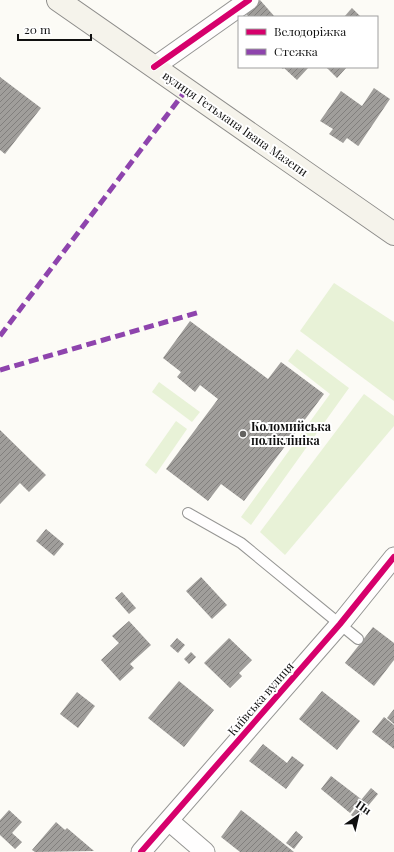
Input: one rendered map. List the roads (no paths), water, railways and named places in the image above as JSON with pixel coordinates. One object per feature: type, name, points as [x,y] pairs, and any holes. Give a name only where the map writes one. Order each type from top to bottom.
[{"type":"main road","name":"вулиця Гетьмана Івана Мазепи","points":[[58,0],[394,234]]},
{"type":"street","points":[[154,67],[249,0]]},
{"type":"street","name":"Київська вулиця","points":[[141,852],[340,624],[394,557]]},
{"type":"street","points":[[169,821],[205,852]]},
{"type":"lane","points":[[188,513],[241,543],[358,639]]},
{"type":"place","name":"Коломийська поліклініка","points":[[243,434]]}]
